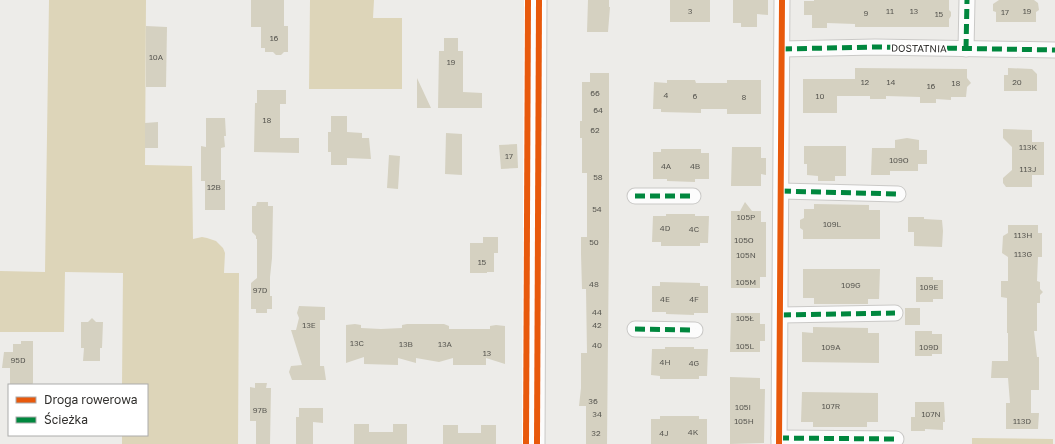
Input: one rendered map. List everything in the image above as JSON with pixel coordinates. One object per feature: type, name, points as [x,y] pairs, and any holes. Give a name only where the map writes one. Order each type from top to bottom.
[{"type":"street","points":[[537,444],[539,0]]},
{"type":"street","points":[[782,0],[779,441],[896,439]]},
{"type":"street","points":[[966,49],[967,0]]},
{"type":"street","name":"DOSTATNIA","points":[[782,49],[875,47],[1055,50]]},
{"type":"street","points":[[781,191],[898,194]]},
{"type":"street","points":[[635,196],[693,196]]},
{"type":"street","points":[[780,315],[894,313]]},
{"type":"street","points":[[635,329],[695,330]]},
{"type":"shaded area","points":[[49,0],[146,0],[145,165],[192,166],[193,239],[202,237],[216,241],[223,248],[225,253],[224,273],[239,273],[238,444],[122,444],[122,436],[148,436],[148,384],[122,384],[123,273],[65,272],[64,332],[0,332],[0,271],[45,272]]},
{"type":"shaded area","points":[[310,0],[374,0],[373,18],[402,18],[402,89],[309,89]]},
{"type":"shaded area","points":[[972,438],[1053,439],[1053,444],[972,444]]},
{"type":"building","points":[[251,0],[284,0],[284,26],[288,26],[288,52],[284,52],[281,55],[276,55],[273,52],[265,52],[265,48],[261,48],[261,27],[251,27]]},
{"type":"building","points":[[588,0],[609,0],[610,7],[608,32],[587,32]]},
{"type":"building","points":[[670,0],[710,0],[710,22],[670,22]]},
{"type":"building","points":[[733,0],[768,0],[768,15],[757,14],[757,27],[741,27],[741,23],[733,23]]},
{"type":"building","points":[[949,0],[949,10],[951,12],[951,16],[949,19],[949,27],[855,27],[855,24],[827,23],[827,28],[812,28],[812,15],[804,15],[804,1]]},
{"type":"building","points":[[999,0],[1034,0],[1038,3],[1039,10],[1036,12],[1036,22],[996,22],[996,12],[993,11],[993,4]]},
{"type":"building","points":[[146,26],[167,27],[166,87],[146,87]]},
{"type":"building","points":[[444,38],[458,38],[458,51],[463,51],[463,92],[482,93],[482,108],[438,108],[439,51],[444,51]]},
{"type":"building","points":[[855,68],[967,69],[967,78],[971,83],[967,87],[966,97],[951,97],[951,100],[936,99],[936,103],[920,103],[920,97],[886,96],[886,99],[870,99],[870,96],[837,96],[837,113],[803,113],[803,79],[855,79]]},
{"type":"building","points":[[1008,68],[1032,69],[1037,74],[1037,91],[1004,91],[1004,75],[1008,75]]},
{"type":"building","points":[[590,73],[609,73],[607,444],[586,444],[586,406],[579,406],[581,388],[581,353],[587,353],[586,289],[582,289],[581,237],[587,237],[587,173],[582,173],[582,138],[580,138],[580,121],[582,121],[582,82],[590,82]]},
{"type":"building","points":[[417,78],[431,108],[417,108]]},
{"type":"building","points":[[667,80],[695,80],[696,83],[727,83],[727,80],[761,80],[761,114],[727,114],[727,109],[701,109],[701,113],[661,112],[661,109],[653,109],[654,82],[667,83]]},
{"type":"building","points":[[257,90],[286,90],[286,104],[280,104],[280,138],[299,138],[299,153],[254,152],[255,103],[257,103]]},
{"type":"building","points":[[331,116],[347,116],[347,132],[362,133],[362,138],[369,138],[371,159],[347,158],[347,165],[331,165],[331,152],[328,152],[328,132],[331,132]]},
{"type":"building","points":[[206,118],[225,118],[226,136],[224,136],[225,147],[221,148],[221,180],[225,180],[225,210],[205,210],[205,181],[201,181],[201,146],[206,147]]},
{"type":"building","points":[[158,122],[158,148],[145,148],[145,123]]},
{"type":"building","points":[[1003,129],[1032,130],[1032,142],[1044,142],[1044,175],[1032,175],[1032,187],[1006,187],[1003,183],[1003,178],[1012,170],[1012,147],[1003,138]]},
{"type":"building","points":[[446,133],[462,134],[462,175],[445,174]]},
{"type":"building","points":[[907,138],[919,140],[919,150],[927,150],[927,164],[918,164],[918,171],[890,171],[890,175],[871,175],[872,148],[895,148],[895,140]]},
{"type":"building","points":[[517,144],[518,168],[501,169],[499,145]]},
{"type":"building","points":[[804,146],[846,146],[846,176],[835,176],[835,181],[818,181],[818,176],[807,175],[807,164],[804,164]]},
{"type":"building","points":[[732,147],[761,147],[761,158],[766,158],[766,175],[761,174],[761,186],[731,186]]},
{"type":"building","points":[[661,149],[701,149],[701,153],[709,153],[709,179],[695,179],[695,182],[653,179],[653,152],[661,152]]},
{"type":"building","points":[[389,155],[400,156],[398,189],[387,188]]},
{"type":"building","points":[[257,202],[268,202],[268,206],[273,206],[270,277],[272,309],[267,309],[267,313],[256,313],[256,309],[251,309],[251,283],[257,278],[257,239],[252,232],[252,206],[256,206]]},
{"type":"building","points":[[745,202],[752,211],[761,211],[761,222],[766,222],[766,277],[760,277],[760,288],[731,288],[731,211],[740,211]]},
{"type":"building","points":[[814,204],[869,205],[869,210],[880,210],[880,239],[803,239],[803,230],[800,228],[800,220],[804,218],[804,209],[814,209]]},
{"type":"building","points":[[666,214],[695,214],[695,216],[709,216],[708,243],[700,243],[700,246],[661,246],[661,242],[652,242],[653,216],[666,216]]},
{"type":"building","points":[[908,217],[924,217],[924,219],[942,220],[942,247],[914,246],[914,232],[908,232]]},
{"type":"building","points":[[1008,225],[1038,225],[1038,233],[1042,233],[1042,257],[1038,257],[1037,281],[1040,282],[1040,289],[1043,292],[1040,295],[1040,303],[1037,303],[1037,331],[1034,331],[1037,357],[1039,357],[1039,390],[1031,390],[1031,413],[1039,413],[1038,429],[1006,429],[1006,403],[1010,403],[1008,378],[991,378],[992,361],[1008,361],[1007,298],[1001,297],[1001,281],[1008,281],[1008,257],[1002,253],[1003,236],[1008,233]]},
{"type":"building","points":[[483,237],[498,237],[498,253],[494,253],[494,272],[470,273],[470,243],[483,243]]},
{"type":"building","points":[[803,269],[880,269],[879,299],[868,299],[868,304],[814,304],[814,298],[803,298]]},
{"type":"building","points":[[916,277],[933,277],[933,280],[943,280],[943,299],[933,299],[933,302],[916,302]]},
{"type":"building","points":[[660,282],[700,283],[700,286],[708,286],[708,313],[694,313],[694,315],[652,312],[652,286],[660,286]]},
{"type":"building","points":[[299,306],[325,307],[325,320],[320,320],[320,366],[324,366],[326,380],[292,380],[289,372],[291,366],[302,365],[291,330],[296,330],[299,318],[297,313]]},
{"type":"building","points":[[905,308],[920,308],[920,325],[905,325]]},
{"type":"building","points":[[731,313],[760,313],[760,324],[765,324],[765,341],[760,341],[760,352],[730,352]]},
{"type":"building","points":[[92,318],[96,322],[103,322],[100,361],[83,361],[84,348],[81,348],[81,322],[88,322]]},
{"type":"building","points":[[407,324],[444,324],[449,326],[449,329],[490,329],[490,326],[505,326],[505,364],[486,358],[486,365],[453,365],[453,358],[439,362],[416,358],[416,363],[398,358],[398,365],[364,364],[364,357],[346,363],[346,325],[361,325],[361,328],[381,329],[402,328],[402,325]]},
{"type":"building","points":[[813,327],[868,328],[868,333],[879,333],[879,363],[802,362],[802,332],[813,333]]},
{"type":"building","points":[[915,331],[932,331],[932,334],[942,334],[942,354],[932,354],[932,356],[915,356]]},
{"type":"building","points":[[21,341],[33,341],[32,384],[10,384],[10,368],[2,368],[4,352],[13,352],[13,344],[21,344]]},
{"type":"building","points":[[665,347],[694,347],[694,349],[708,349],[707,376],[699,376],[699,379],[660,379],[660,376],[651,375],[652,349],[665,349]]},
{"type":"building","points":[[730,377],[760,378],[760,389],[765,389],[764,443],[730,444]]},
{"type":"building","points":[[255,383],[267,383],[266,388],[271,388],[270,444],[256,444],[256,421],[250,421],[250,387],[255,388]]},
{"type":"building","points":[[802,392],[878,393],[878,422],[867,422],[867,427],[813,427],[813,422],[801,422]]},
{"type":"building","points":[[915,402],[944,402],[945,422],[943,422],[943,430],[925,429],[925,431],[911,431],[911,417],[915,417]]},
{"type":"building","points":[[299,408],[323,408],[323,423],[313,422],[313,444],[296,444],[296,417],[299,417]]},
{"type":"building","points":[[660,416],[699,416],[699,419],[707,419],[707,444],[651,444],[651,419],[660,419]]},
{"type":"building","points":[[354,424],[369,424],[369,432],[393,432],[393,424],[407,424],[407,444],[354,444]]},
{"type":"building","points":[[443,425],[458,425],[458,433],[481,433],[481,425],[496,425],[496,444],[443,444]]},
{"type":"marked path","points":[[966,49],[967,0]]},
{"type":"marked path","points":[[782,49],[875,47],[1055,50]]},
{"type":"marked path","points":[[781,191],[898,194]]},
{"type":"marked path","points":[[635,196],[693,196]]},
{"type":"marked path","points":[[781,315],[895,313]]},
{"type":"marked path","points":[[635,329],[695,330]]},
{"type":"marked path","points":[[779,438],[896,439]]},
{"type":"cycle path","points":[[526,444],[528,0]]},
{"type":"cycle path","points":[[537,444],[539,0]]},
{"type":"cycle path","points":[[779,444],[782,0]]}]
